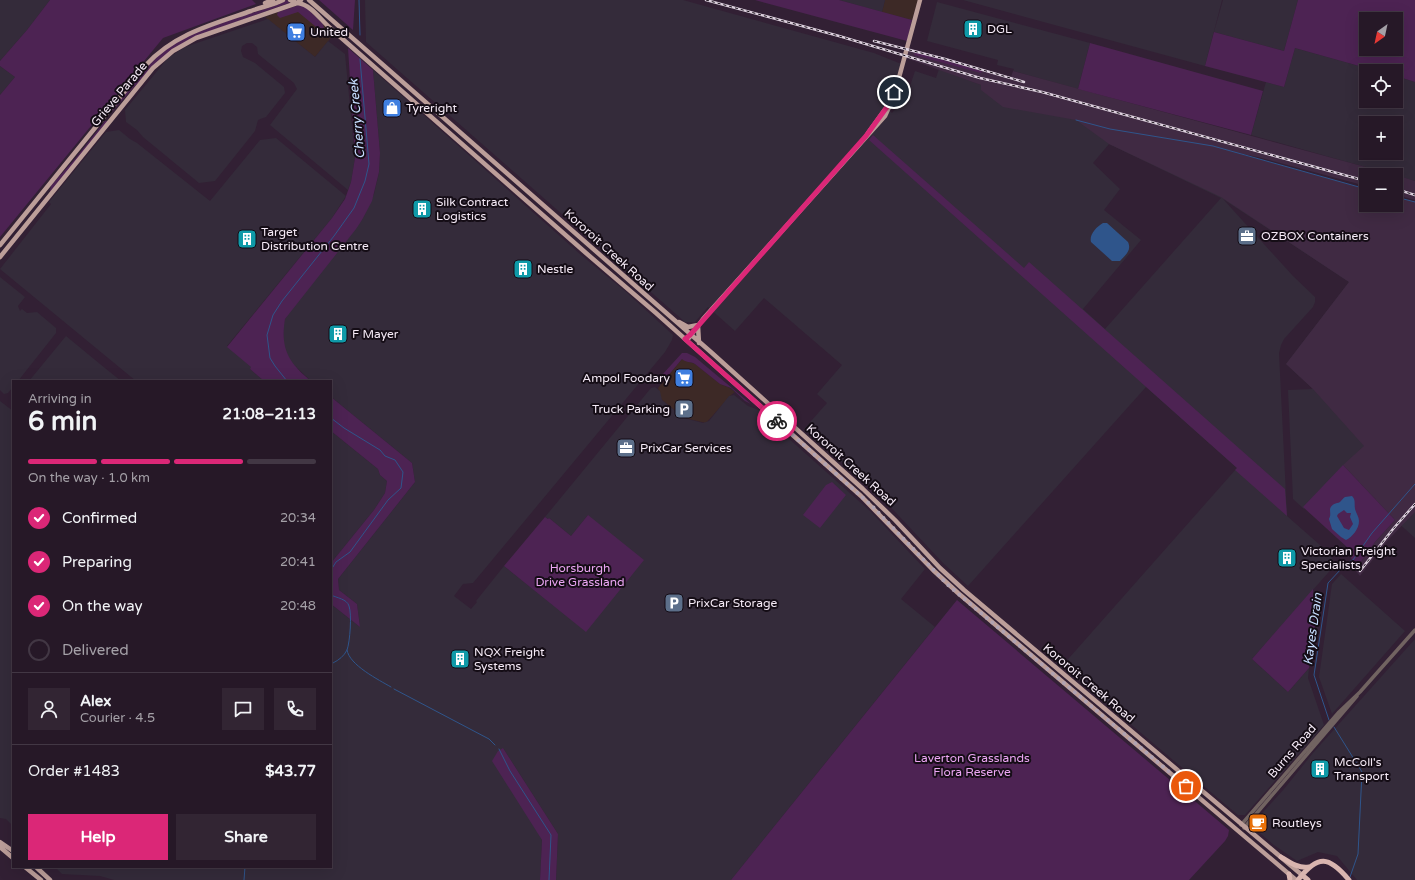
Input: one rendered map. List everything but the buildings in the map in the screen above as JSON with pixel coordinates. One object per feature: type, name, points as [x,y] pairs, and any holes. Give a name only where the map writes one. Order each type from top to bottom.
[{"type":"highway","points":[[1281,857],[1302,867],[1309,867]]},
{"type":"highway","points":[[1297,880],[1309,867],[1318,862],[1331,863],[1337,867],[1349,880]]},
{"type":"highway","name":"Kororoit Creek Road","points":[[1302,875],[1308,880]]},
{"type":"main road","points":[[260,6],[273,0]]},
{"type":"main road","points":[[260,6],[283,0]]},
{"type":"main road","name":"Kororoit Creek Road","points":[[290,0],[299,2],[309,7],[450,134],[835,472],[873,507],[933,570],[966,600],[1290,877],[1297,880]]},
{"type":"main road","name":"Kororoit Creek Road","points":[[309,0],[520,184],[878,502],[937,564],[970,595],[1302,875]]},
{"type":"main road","points":[[686,340],[866,136],[870,128],[886,110],[893,95],[921,0]]},
{"type":"main road","name":"Grieve Parade","points":[[0,257],[153,68],[165,57],[182,45],[196,38],[299,2]]},
{"type":"main road","name":"Grieve Parade","points":[[0,245],[152,59],[168,45],[181,37],[225,20],[233,15],[260,6]]},
{"type":"main road","points":[[396,86],[401,80]]},
{"type":"main road","points":[[432,107],[432,117]]},
{"type":"main road","points":[[450,134],[455,128]]},
{"type":"main road","points":[[515,190],[520,184]]},
{"type":"main road","points":[[667,315],[685,326],[693,327],[699,325]]},
{"type":"main road","points":[[699,325],[699,343]]},
{"type":"main road","points":[[772,416],[777,412]]},
{"type":"main road","points":[[835,472],[839,467]]},
{"type":"main road","points":[[966,600],[970,595]]},
{"type":"main road","points":[[1110,722],[1114,717]]},
{"type":"main road","points":[[1161,766],[1166,761]]},
{"type":"main road","points":[[1238,831],[1243,826]]},
{"type":"main road","points":[[0,842],[12,850]]},
{"type":"main road","points":[[0,847],[12,857]]},
{"type":"main road","points":[[26,868],[41,880]]},
{"type":"main road","points":[[37,868],[50,880]]},
{"type":"street","name":"Burns Road","points":[[1243,826],[1255,808],[1346,710],[1415,630]]},
{"type":"street","name":"Burns Road","points":[[1243,826],[1258,813],[1297,763]]},
{"type":"street","points":[[1255,808],[1258,813]]},
{"type":"shaded area","points":[[0,0],[50,0],[27,30],[0,61]]},
{"type":"shaded area","points":[[365,0],[683,0],[874,53],[904,65],[889,110],[892,113],[907,95],[915,71],[936,78],[939,69],[981,85],[1359,187],[1359,212],[1403,212],[1403,199],[1415,202],[1415,538],[1395,520],[1344,465],[1304,509],[1293,499],[1288,390],[1313,389],[1286,364],[1349,282],[1223,199],[1293,276],[1315,297],[1313,307],[1284,339],[1279,353],[1287,516],[1331,556],[1335,565],[1252,659],[1288,692],[1309,668],[1308,678],[1324,725],[1245,815],[1238,815],[1062,666],[1237,468],[1146,387],[968,586],[943,563],[883,499],[804,429],[827,403],[817,394],[842,365],[764,298],[735,331],[708,307],[695,322],[685,322],[366,42]],"holes":[[[1109,144],[1221,198],[1105,329],[1083,309],[1141,240],[1104,210],[1120,189],[1093,163]]]},
{"type":"shaded area","points":[[839,0],[885,0],[882,12]]},
{"type":"shaded area","points":[[885,0],[918,0],[912,20],[882,12]]},
{"type":"shaded area","points":[[963,0],[1222,0],[1205,66]]},
{"type":"shaded area","points":[[1223,0],[1298,0],[1284,51],[1214,32]]},
{"type":"shaded area","points":[[937,2],[1090,43],[1078,89],[1013,71],[1014,69],[997,65],[998,60],[927,41]]},
{"type":"shaded area","points":[[294,6],[311,12],[334,34],[315,57],[265,17]]},
{"type":"shaded area","points":[[268,19],[315,57],[328,41],[345,54],[355,158],[351,182],[348,190],[270,125],[297,89],[294,83],[258,54],[257,47],[252,43],[247,43],[242,46],[241,51],[243,57],[255,63],[284,87],[285,93],[266,117],[258,120],[255,131],[215,181],[199,183],[126,122],[125,110],[168,58],[185,47]]},
{"type":"shaded area","points":[[909,48],[1011,77],[1013,71],[1369,168],[1359,168],[1359,184],[1258,157],[1237,153],[1359,187],[1359,212],[1403,212],[1403,199],[1415,202],[1415,512],[1388,540],[1360,576],[1355,570],[1375,542],[1395,520],[1343,465],[1364,446],[1313,389],[1286,364],[1349,282],[1221,197],[1109,144],[1076,120],[1003,107],[981,90],[981,85],[906,58]]},
{"type":"shaded area","points":[[1295,48],[1359,66],[1359,108],[1403,108],[1403,78],[1415,82],[1415,181],[1403,178],[1403,168],[1369,168],[1251,135],[1266,82],[1284,87]]},
{"type":"shaded area","points":[[0,66],[15,77],[0,95]]},
{"type":"shaded area","points":[[373,70],[673,335],[672,340],[665,352],[473,583],[463,584],[454,596],[471,609],[504,566],[586,631],[588,515],[571,536],[549,518],[548,519],[545,517],[651,388],[655,387],[660,391],[662,400],[684,418],[703,423],[709,421],[729,396],[734,395],[748,406],[761,411],[780,427],[778,429],[870,511],[925,569],[901,599],[935,627],[731,880],[556,880],[558,834],[503,748],[542,840],[540,880],[114,880],[100,876],[62,874],[56,868],[332,868],[332,605],[360,627],[357,604],[339,590],[338,579],[415,482],[412,463],[332,398],[332,380],[310,380],[294,365],[284,348],[283,327],[288,314],[362,220],[374,194],[379,172],[380,153]]},
{"type":"shaded area","points":[[119,130],[210,201],[260,140],[276,138],[346,196],[332,218],[227,346],[252,367],[250,369],[263,380],[135,380],[0,269],[51,204],[49,202],[106,132]]},
{"type":"shaded area","points":[[1403,177],[1415,181],[1415,200],[1403,197]]},
{"type":"shaded area","points":[[0,277],[25,297],[18,306],[20,311],[22,309],[27,313],[37,312],[56,328],[56,333],[19,380],[12,380],[12,388],[8,393],[4,394],[0,390]]},
{"type":"shaded area","points":[[66,336],[120,380],[30,380]]},
{"type":"shaded area","points":[[682,359],[695,364],[720,384],[735,392],[706,423],[684,418],[661,399],[658,388]]},
{"type":"shaded area","points":[[0,401],[12,410],[12,825],[6,819],[0,818]]},
{"type":"shaded area","points":[[332,432],[378,469],[380,475],[387,481],[385,493],[374,510],[332,562]]},
{"type":"shaded area","points":[[1341,574],[1405,631],[1332,714],[1319,677],[1332,584]]},
{"type":"shaded area","points":[[1415,639],[1415,880],[1357,880],[1337,856],[1318,852],[1297,861],[1274,845],[1255,829],[1254,822],[1284,789],[1313,753]]},
{"type":"green space","points":[[50,0],[252,0],[256,4],[163,38],[0,237],[0,95],[15,77],[0,66],[0,61],[27,30]]},
{"type":"green space","points":[[287,0],[289,3],[194,37],[173,49],[134,87],[112,112],[114,107],[144,69],[173,44],[199,31],[275,6]]},
{"type":"green space","points":[[319,0],[355,0],[353,30]]},
{"type":"green space","points":[[755,0],[839,0],[912,20],[907,41]]},
{"type":"green space","points":[[1298,0],[1415,0],[1415,82],[1403,78],[1403,64],[1359,64],[1359,66],[1295,48],[1284,87],[1205,66],[1214,32],[1284,51]]},
{"type":"green space","points":[[299,5],[306,7],[323,24],[324,28],[321,31],[298,12],[280,18],[277,15],[278,12]]},
{"type":"green space","points":[[1090,43],[1263,91],[1251,135],[1078,89]]},
{"type":"green space","points":[[348,48],[373,70],[380,153],[379,172],[372,201],[356,229],[285,319],[285,347],[297,368],[310,380],[263,380],[250,369],[251,367],[227,347],[332,218],[345,199],[351,182],[355,158]]},
{"type":"green space","points":[[915,52],[982,71],[981,73],[914,55]]},
{"type":"green space","points":[[105,121],[108,121],[51,192],[51,185],[75,159]]},
{"type":"green space","points":[[873,135],[1024,268],[1029,262],[1285,489],[1287,516],[1235,470],[1237,468],[869,140]]},
{"type":"green space","points":[[682,353],[687,353],[695,357],[751,404],[745,401],[731,388],[720,384],[695,364],[682,359],[662,383],[660,379],[662,375]]},
{"type":"green space","points":[[332,398],[412,463],[415,482],[338,579],[339,590],[357,604],[360,627],[332,605],[332,562],[374,510],[385,493],[387,481],[380,475],[378,469],[332,432]]},
{"type":"green space","points":[[1343,465],[1395,520],[1375,542],[1355,570],[1348,548],[1303,507]]},
{"type":"green space","points":[[832,482],[846,495],[820,528],[803,515],[826,485]]},
{"type":"green space","name":"Horsburgh Drive Grassland","points":[[588,515],[644,560],[586,632],[504,566],[545,517],[548,519],[549,518],[571,536]]},
{"type":"green space","points":[[1313,589],[1316,621],[1309,668],[1288,692],[1252,659]]},
{"type":"green space","name":"Laverton Grasslands Flora Reserve","points":[[957,600],[1229,830],[1225,841],[1189,880],[731,880]]},
{"type":"green space","points":[[503,748],[558,834],[556,880],[540,880],[542,840],[492,761],[498,751]]},
{"type":"water","points":[[1103,223],[1107,223],[1128,242],[1129,250],[1120,261],[1112,261],[1091,242],[1091,237],[1094,231]]},
{"type":"water","points":[[1345,497],[1353,497],[1355,509],[1359,518],[1358,527],[1351,537],[1346,540],[1332,529],[1329,519],[1330,509],[1332,506],[1340,502]],"holes":[[[1344,510],[1347,513],[1351,513],[1350,517],[1353,524],[1349,530],[1344,528],[1337,516]]]},
{"type":"waterway","name":"Cherry Creek","points":[[359,0],[360,35]]},
{"type":"waterway","name":"Cherry Creek","points":[[286,380],[270,358],[267,335],[273,315],[282,301],[334,236],[354,208],[365,181],[369,164],[360,59]]},
{"type":"waterway","points":[[1076,120],[1110,129],[1213,146],[1359,187]]},
{"type":"waterway","points":[[1403,199],[1415,202]]},
{"type":"waterway","name":"Cherry Creek","points":[[332,419],[380,450],[385,456],[395,460],[403,472],[401,488],[388,500],[350,552],[336,562],[332,568]]},
{"type":"waterway","name":"Kayes Drain","points":[[1349,562],[1353,560],[1372,533],[1415,484]]},
{"type":"waterway","name":"Kayes Drain","points":[[1329,720],[1314,675],[1328,583],[1342,568]]},
{"type":"waterway","name":"Cherry Creek","points":[[332,595],[346,602],[350,610],[350,635],[347,650],[341,658],[333,663]]},
{"type":"waterway","points":[[347,650],[353,661],[372,676],[391,687]]},
{"type":"waterway","points":[[394,689],[489,739],[495,745]]},
{"type":"waterway","name":"Kayes Drain","points":[[1334,727],[1362,772],[1358,854],[1350,877]]},
{"type":"waterway","points":[[499,749],[510,771],[551,835],[549,880]]},
{"type":"waterway","name":"Cherry Creek","points":[[244,880],[245,868]]},
{"type":"railway","points":[[706,0],[839,36],[980,78],[1042,92],[1359,179]]},
{"type":"railway","points":[[874,41],[945,59],[1024,82]]},
{"type":"railway","points":[[1403,191],[1415,195]]},
{"type":"railway","points":[[1360,571],[1415,504]]},
{"type":"way so far","points":[[777,421],[873,507],[949,586],[1186,786]]},
{"type":"place","name":"DGL","points":[[973,29]]},
{"type":"place","name":"United","points":[[296,32]]},
{"type":"place","name":"Tyreright","points":[[392,108]]},
{"type":"place","name":"Silk Contract Logistics","points":[[422,209]]},
{"type":"place","name":"OZBOX Containers","points":[[1247,236]]},
{"type":"place","name":"Target Distribution Centre","points":[[247,239]]},
{"type":"place","name":"Nestle","points":[[523,269]]},
{"type":"place","name":"F Mayer","points":[[338,334]]},
{"type":"place","name":"Ampol Foodary","points":[[684,378]]},
{"type":"place","name":"Truck Parking","points":[[684,409]]},
{"type":"place","name":"PrixCar Services","points":[[626,448]]},
{"type":"place","name":"Victorian Freight Specialists","points":[[1287,558]]},
{"type":"place","name":"PrixCar Storage","points":[[674,603]]},
{"type":"place","name":"NQX Freight Systems","points":[[460,659]]},
{"type":"place","name":"McColl's Transport","points":[[1320,769]]},
{"type":"place","name":"Routleys","points":[[1258,823]]},
{"type":"route","points":[[777,421],[685,339],[866,136],[870,128],[886,110],[894,92]]}]
